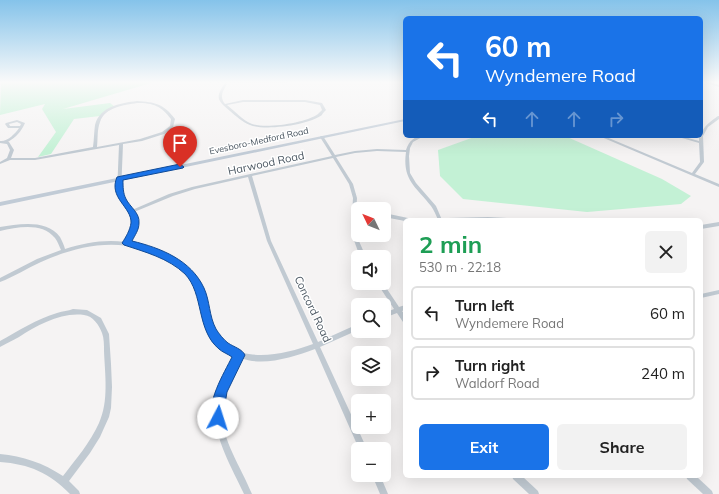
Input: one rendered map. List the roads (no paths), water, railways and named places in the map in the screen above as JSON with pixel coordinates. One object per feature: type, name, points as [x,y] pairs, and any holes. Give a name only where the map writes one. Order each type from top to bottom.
[{"type":"street","points":[[95,148],[96,128],[100,117],[107,111],[121,105]]},
{"type":"street","points":[[0,163],[9,159],[35,159],[121,144],[163,133],[171,127],[173,119],[162,107],[158,105]]},
{"type":"street","points":[[225,105],[249,124],[261,127],[276,126],[313,119],[322,114],[324,110],[322,105]]},
{"type":"street","points":[[703,133],[707,126],[719,117]]},
{"type":"street","name":"Evesboro-Medford Road","points":[[0,204],[403,120]]},
{"type":"street","points":[[0,142],[6,142],[21,128]]},
{"type":"street","points":[[322,137],[351,184],[355,202]]},
{"type":"street","points":[[419,138],[412,142],[408,151],[407,166],[410,176],[432,203],[439,218]]},
{"type":"street","points":[[606,138],[719,186]]},
{"type":"street","points":[[685,138],[700,142]]},
{"type":"street","points":[[693,175],[702,162],[701,138]]},
{"type":"street","points":[[6,142],[11,148],[9,159]]},
{"type":"street","points":[[121,144],[121,168],[119,179],[120,196],[132,212],[135,226],[127,243]]},
{"type":"street","name":"Harwood Road","points":[[132,212],[186,190],[334,157],[372,150],[408,151]]},
{"type":"street","name":"Concord Road","points":[[250,176],[269,242],[360,442]]},
{"type":"street","points":[[391,216],[403,219]]},
{"type":"street","points":[[703,227],[719,224]]},
{"type":"street","points":[[0,229],[25,225],[41,227],[56,236],[64,251]]},
{"type":"street","points":[[0,280],[64,251],[96,243],[127,243],[166,256],[188,272],[199,289],[206,318],[212,333],[222,345],[239,355],[255,358],[293,354],[351,330]]},
{"type":"street","points":[[385,290],[403,317]]},
{"type":"street","points":[[703,296],[719,292]]},
{"type":"street","points":[[391,314],[403,308]]},
{"type":"street","points":[[0,344],[41,322],[66,313],[82,312],[94,316],[99,319],[105,328],[108,397],[106,416],[98,434],[64,481]]},
{"type":"street","points":[[239,355],[221,391],[218,418],[221,437],[248,494]]},
{"type":"street","points":[[0,458],[37,465],[64,481],[76,494]]},
{"type":"street","points":[[518,478],[535,494]]},
{"type":"street","points":[[692,478],[709,494]]},
{"type":"street","points":[[379,482],[384,494]]}]
